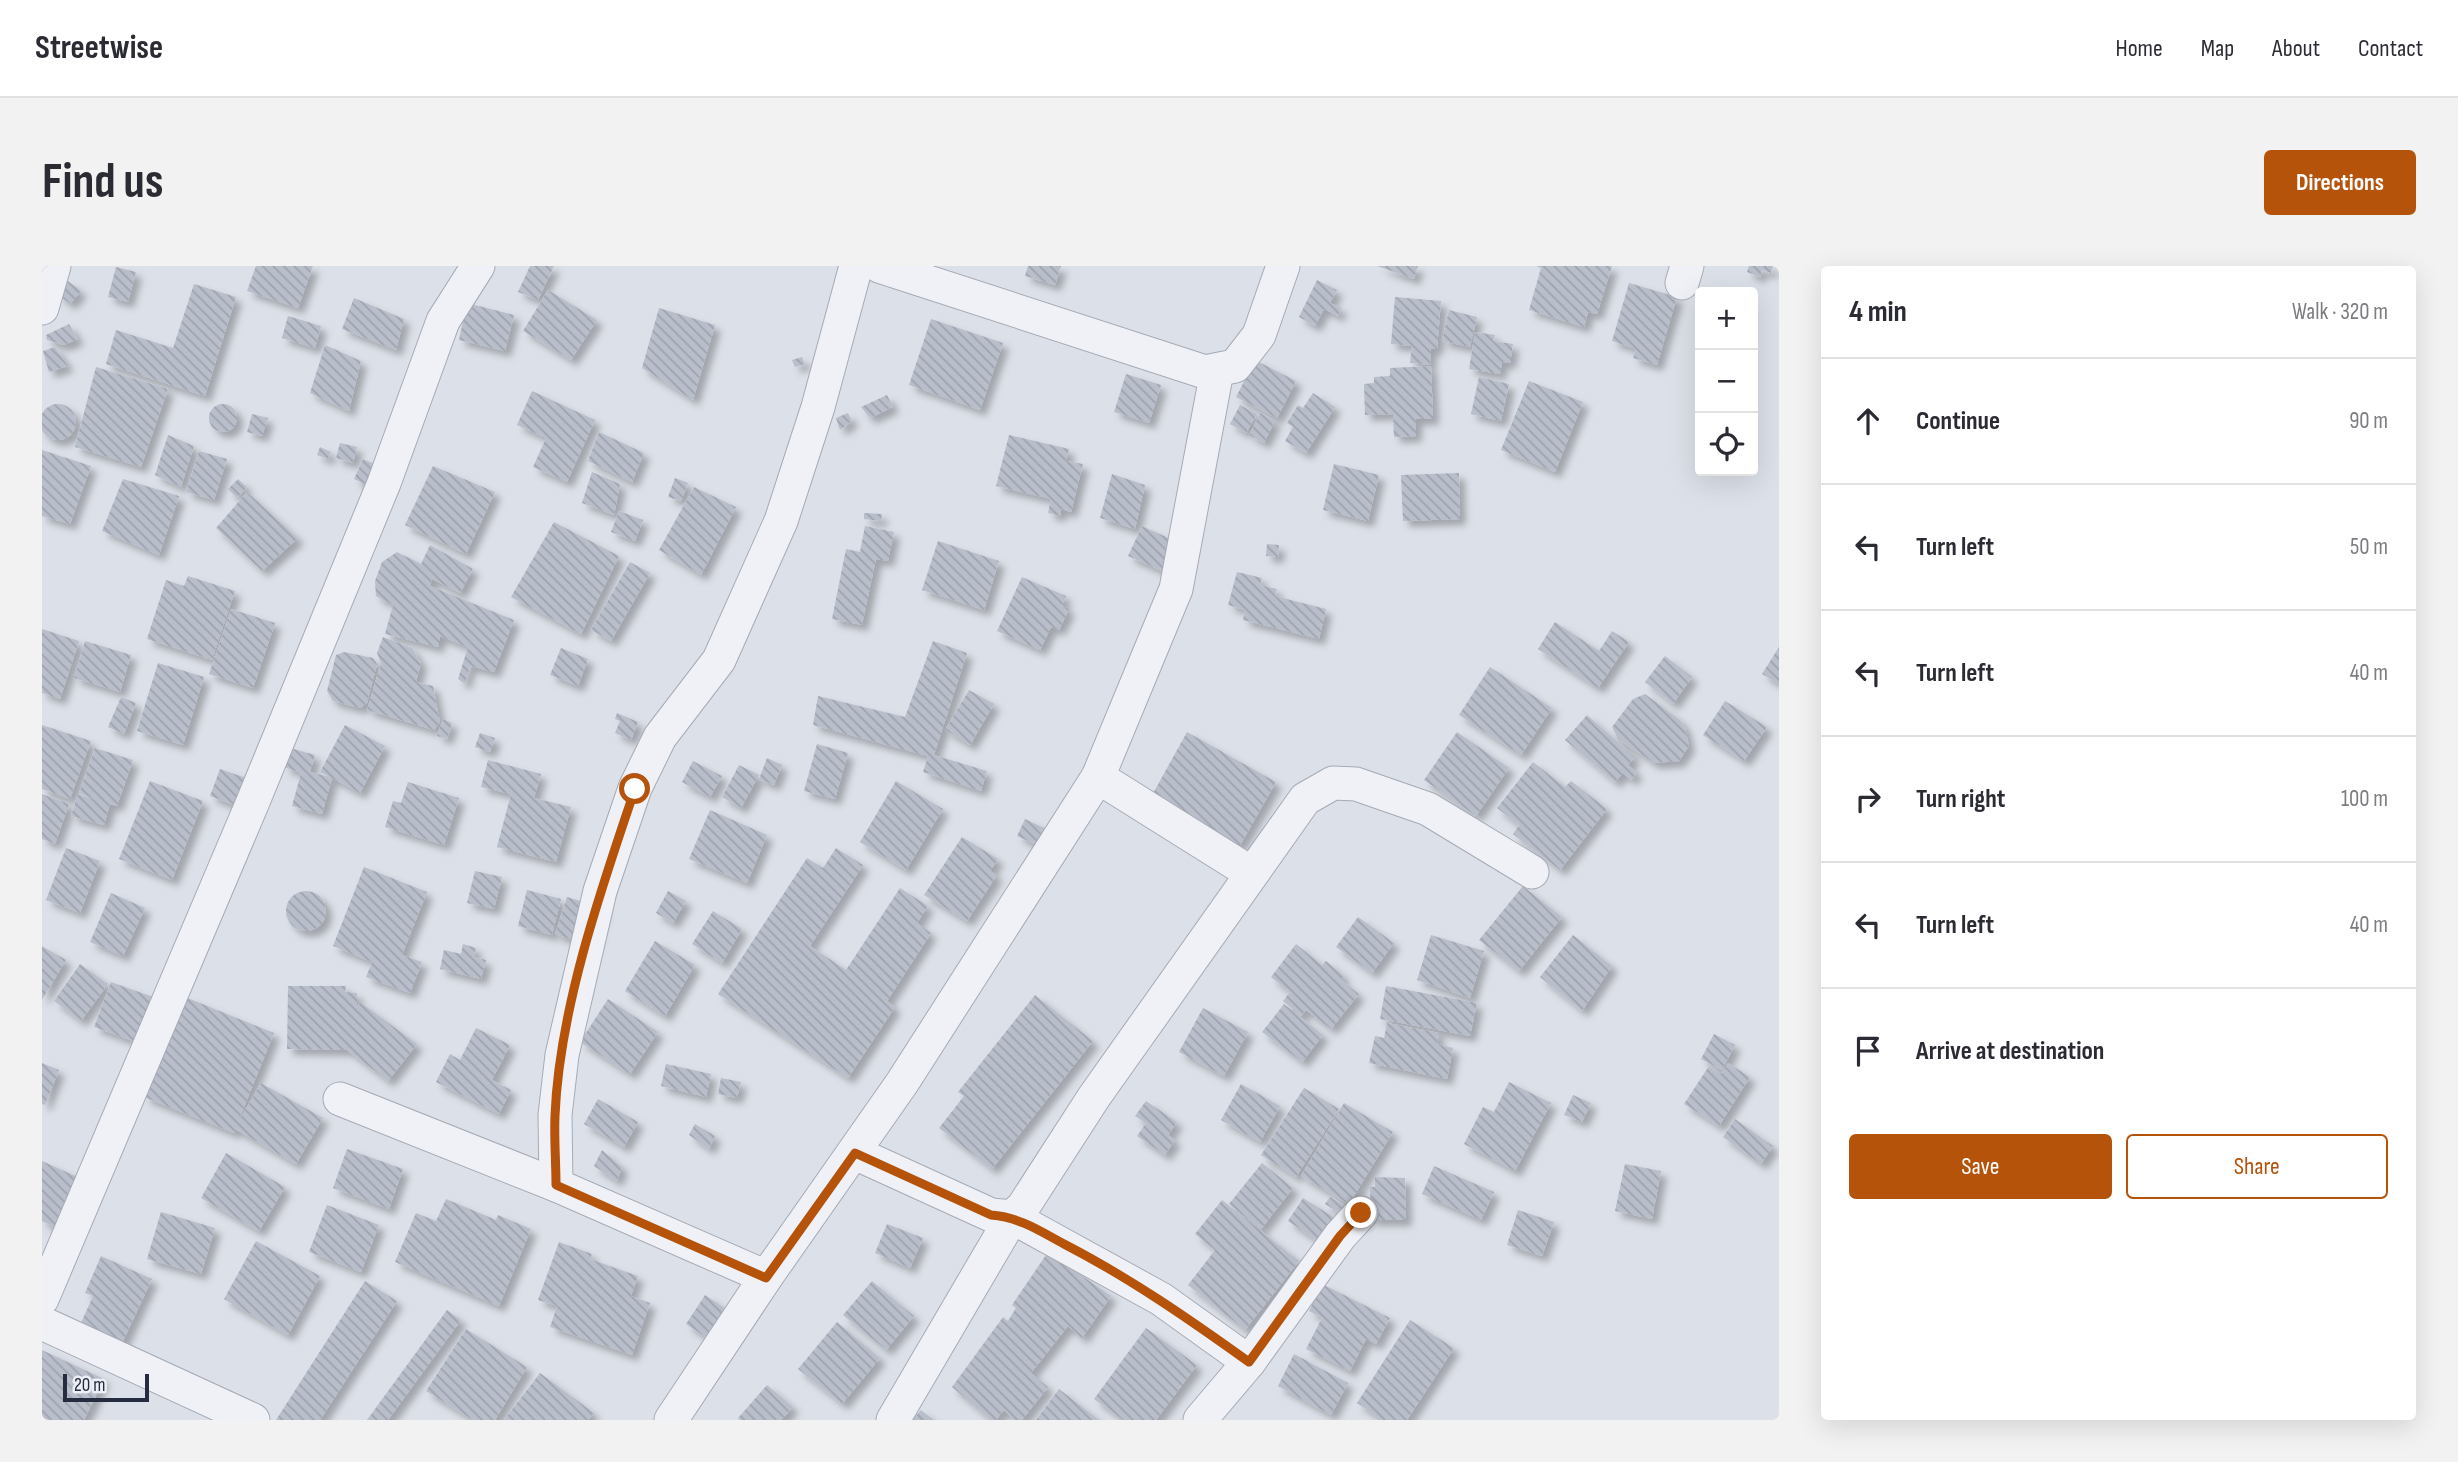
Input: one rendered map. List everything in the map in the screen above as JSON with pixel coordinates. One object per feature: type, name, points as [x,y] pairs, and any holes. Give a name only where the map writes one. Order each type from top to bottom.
[{"type":"street","points":[[42,307],[54,266]]},
{"type":"street","points":[[42,1299],[253,804],[384,484],[443,321],[478,266]]},
{"type":"street","points":[[556,1185],[555,1115],[562,1055],[600,891],[635,789],[660,737],[719,660],[781,521],[818,407],[856,266]]},
{"type":"street","points":[[671,1420],[766,1278],[855,1153],[1098,777],[1176,589],[1217,371],[1205,372],[879,266]]},
{"type":"street","points":[[1205,372],[1235,366],[1259,335],[1283,266]]},
{"type":"street","points":[[1098,777],[1251,873]]},
{"type":"street","points":[[893,1420],[1012,1217],[1023,1207],[1094,1097],[1305,799],[1333,783],[1356,784],[1429,808],[1532,872]]},
{"type":"street","points":[[341,1099],[556,1185],[766,1278]]},
{"type":"street","points":[[855,1153],[991,1215],[1012,1217],[1161,1299],[1249,1362]]},
{"type":"street","points":[[1200,1420],[1249,1362],[1340,1236],[1361,1213]]},
{"type":"street","points":[[42,1323],[253,1420]]},
{"type":"building","points":[[256,266],[313,266],[298,308],[247,291]]},
{"type":"building","points":[[530,266],[554,266],[538,300],[518,292]]},
{"type":"building","points":[[1028,266],[1061,266],[1055,285],[1025,276]]},
{"type":"building","points":[[1377,266],[1418,266],[1414,279]]},
{"type":"building","points":[[1536,266],[1612,266],[1597,314],[1588,312],[1584,327],[1529,310],[1541,268]]},
{"type":"building","points":[[1749,266],[1773,266],[1771,273],[1762,270],[1760,277],[1747,272]]},
{"type":"building","points":[[116,267],[136,272],[128,302],[108,297]]},
{"type":"building","points":[[1317,280],[1337,290],[1330,303],[1341,308],[1338,316],[1324,309],[1315,326],[1299,317]]},
{"type":"building","points":[[68,281],[81,291],[70,304],[57,294]]},
{"type":"building","points":[[1629,283],[1677,297],[1657,365],[1633,358],[1636,349],[1612,341]]},
{"type":"building","points":[[194,284],[236,297],[205,396],[106,364],[116,330],[173,348]]},
{"type":"building","points":[[548,290],[597,320],[571,360],[523,331]]},
{"type":"building","points":[[1395,297],[1441,301],[1437,349],[1431,349],[1430,365],[1410,363],[1412,346],[1391,344]]},
{"type":"building","points":[[354,298],[404,319],[396,350],[342,329]]},
{"type":"building","points":[[467,303],[514,315],[505,351],[459,340]]},
{"type":"building","points":[[659,308],[715,325],[693,400],[642,368]]},
{"type":"building","points":[[1449,310],[1477,317],[1470,347],[1442,341]]},
{"type":"building","points":[[288,316],[321,326],[315,348],[282,338]]},
{"type":"building","points":[[931,319],[1003,343],[980,410],[909,385]]},
{"type":"building","points":[[69,324],[78,339],[64,345],[47,340],[46,335]]},
{"type":"building","points":[[1475,332],[1495,335],[1493,341],[1513,344],[1510,363],[1502,362],[1500,374],[1469,369]]},
{"type":"building","points":[[325,345],[361,361],[349,411],[310,393]]},
{"type":"building","points":[[55,347],[68,366],[49,372],[43,351]]},
{"type":"building","points":[[802,357],[805,364],[795,367],[792,360]]},
{"type":"building","points":[[1255,360],[1296,381],[1277,418],[1236,397]]},
{"type":"building","points":[[1431,366],[1433,419],[1416,419],[1416,436],[1394,437],[1393,414],[1365,415],[1364,384],[1374,383],[1374,377],[1390,376],[1390,368]]},
{"type":"building","points":[[96,367],[168,389],[141,467],[75,447]]},
{"type":"building","points":[[1126,374],[1161,385],[1149,423],[1114,412]]},
{"type":"building","points":[[1479,377],[1509,384],[1501,421],[1471,414]]},
{"type":"building","points":[[1529,381],[1583,402],[1555,472],[1501,450]]},
{"type":"building","points":[[532,391],[595,420],[567,482],[533,467],[546,438],[517,425]]},
{"type":"building","points":[[1313,393],[1335,407],[1306,453],[1285,441],[1293,427],[1287,423],[1298,405],[1303,408]]},
{"type":"building","points":[[887,395],[893,407],[870,418],[861,407]]},
{"type":"building","points":[[58,404],[71,409],[76,422],[71,435],[58,440],[45,435],[40,422],[45,409]]},
{"type":"building","points":[[223,404],[233,408],[237,418],[233,428],[223,432],[213,428],[209,418],[213,408]]},
{"type":"building","points":[[1240,405],[1257,414],[1246,433],[1230,424]]},
{"type":"building","points":[[848,413],[852,421],[840,430],[836,418]]},
{"type":"building","points":[[1260,413],[1275,421],[1264,443],[1249,435]]},
{"type":"building","points":[[252,414],[268,418],[262,436],[247,432]]},
{"type":"building","points":[[599,432],[644,453],[632,482],[588,461]]},
{"type":"building","points":[[168,435],[194,446],[181,487],[155,475]]},
{"type":"building","points":[[1009,435],[1069,449],[1066,461],[1083,464],[1071,512],[1061,509],[1060,516],[1048,513],[1051,499],[996,486]]},
{"type":"building","points":[[340,443],[357,447],[353,463],[336,458]]},
{"type":"building","points":[[320,447],[331,452],[328,459],[317,455]]},
{"type":"building","points":[[42,450],[91,466],[70,524],[42,516]]},
{"type":"building","points":[[199,451],[227,459],[214,500],[186,492]]},
{"type":"building","points":[[363,459],[381,467],[372,487],[354,479]]},
{"type":"building","points":[[1334,464],[1379,475],[1368,521],[1323,510]]},
{"type":"building","points":[[433,466],[495,492],[466,554],[405,525]]},
{"type":"building","points":[[592,472],[620,484],[614,515],[582,503]]},
{"type":"building","points":[[1459,473],[1460,519],[1403,521],[1401,475]]},
{"type":"building","points":[[1112,474],[1145,485],[1135,529],[1100,518]]},
{"type":"building","points":[[675,478],[688,483],[681,501],[668,497]]},
{"type":"building","points":[[123,479],[179,496],[159,555],[102,531]]},
{"type":"building","points":[[238,479],[247,487],[237,498],[228,489]]},
{"type":"building","points":[[694,487],[736,507],[701,575],[659,550]]},
{"type":"building","points":[[247,492],[298,538],[262,571],[216,528]]},
{"type":"building","points":[[619,511],[643,520],[635,541],[611,532]]},
{"type":"building","points":[[864,513],[882,514],[881,521],[864,519]]},
{"type":"building","points":[[554,522],[619,556],[581,634],[511,597]]},
{"type":"building","points":[[865,526],[894,532],[888,561],[876,559],[862,625],[832,619],[846,549],[860,552]]},
{"type":"building","points":[[1142,526],[1184,545],[1171,575],[1128,556]]},
{"type":"building","points":[[938,541],[999,561],[984,610],[922,590]]},
{"type":"building","points":[[1267,544],[1279,545],[1278,557],[1266,556]]},
{"type":"building","points":[[430,545],[473,569],[460,593],[432,579],[430,586],[514,620],[494,672],[470,666],[465,684],[458,679],[468,647],[440,636],[438,647],[385,634],[393,605],[376,596],[375,581],[382,562],[397,552],[421,564]]},
{"type":"building","points":[[630,562],[650,573],[611,641],[591,630]]},
{"type":"building","points":[[1237,572],[1262,578],[1260,585],[1277,589],[1275,596],[1326,609],[1319,639],[1243,620],[1245,610],[1228,605]]},
{"type":"building","points":[[188,576],[235,591],[212,660],[147,639],[166,580],[184,586]]},
{"type":"building","points":[[1022,577],[1066,596],[1062,605],[1069,609],[1059,630],[1051,627],[1040,650],[997,631]]},
{"type":"building","points":[[231,609],[275,623],[253,688],[209,674]]},
{"type":"building","points":[[1555,622],[1599,651],[1612,631],[1629,642],[1598,688],[1538,649]]},
{"type":"building","points":[[42,629],[79,641],[60,699],[42,693]]},
{"type":"building","points":[[383,637],[412,648],[421,663],[416,682],[433,686],[440,722],[434,730],[367,710],[381,663],[377,653]]},
{"type":"building","points":[[85,641],[131,655],[120,692],[74,678]]},
{"type":"building","points":[[933,641],[967,653],[934,755],[987,771],[981,791],[923,772],[928,756],[813,725],[818,696],[905,717]]},
{"type":"building","points":[[1779,647],[1779,684],[1762,674]]},
{"type":"building","points":[[561,648],[588,659],[578,686],[550,675]]},
{"type":"building","points":[[344,652],[373,658],[377,664],[367,703],[360,708],[333,701],[327,691],[336,655]]},
{"type":"building","points":[[1665,656],[1692,677],[1673,704],[1645,682]]},
{"type":"building","points":[[158,663],[204,677],[183,745],[137,731]]},
{"type":"building","points":[[1490,667],[1552,708],[1521,755],[1459,715]]},
{"type":"building","points":[[969,690],[994,704],[970,745],[945,730]]},
{"type":"building","points":[[1645,694],[1680,720],[1685,728],[1689,746],[1679,761],[1654,763],[1618,739],[1612,727],[1633,699]]},
{"type":"building","points":[[121,697],[136,703],[124,734],[108,727]]},
{"type":"building","points":[[1725,701],[1767,727],[1744,761],[1703,735]]},
{"type":"building","points":[[617,713],[638,722],[631,740],[615,733],[620,721],[615,719]]},
{"type":"building","points":[[1587,715],[1635,757],[1628,765],[1637,773],[1631,780],[1623,773],[1615,782],[1565,740]]},
{"type":"building","points":[[443,719],[452,723],[447,739],[437,736]]},
{"type":"building","points":[[42,725],[91,741],[70,799],[42,789]]},
{"type":"building","points":[[345,725],[385,746],[360,793],[332,778],[322,814],[292,806],[301,773],[284,767],[290,748],[315,755],[310,772],[330,777],[320,772]]},
{"type":"building","points":[[1187,732],[1276,782],[1239,847],[1151,797]]},
{"type":"building","points":[[1457,732],[1509,768],[1476,816],[1424,780]]},
{"type":"building","points":[[480,733],[495,738],[490,752],[475,747]]},
{"type":"building","points":[[817,744],[848,753],[835,799],[804,791]]},
{"type":"building","points":[[95,748],[133,760],[117,806],[110,804],[104,825],[71,816],[78,794],[102,802],[79,793]]},
{"type":"building","points":[[767,758],[782,765],[774,785],[759,779]]},
{"type":"building","points":[[488,760],[541,774],[534,798],[571,807],[556,862],[497,847],[511,794],[481,787]]},
{"type":"building","points":[[693,761],[722,776],[710,797],[682,782]]},
{"type":"building","points":[[1533,762],[1565,787],[1571,781],[1607,809],[1560,870],[1513,834],[1519,825],[1497,808]]},
{"type":"building","points":[[739,765],[759,775],[741,808],[722,797]]},
{"type":"building","points":[[220,769],[252,780],[242,808],[210,796]]},
{"type":"building","points":[[150,781],[203,801],[172,880],[119,859]]},
{"type":"building","points":[[896,781],[943,809],[906,870],[860,842]]},
{"type":"building","points":[[408,782],[459,798],[444,845],[385,827],[393,801],[401,803]]},
{"type":"building","points":[[42,794],[69,804],[55,844],[42,839]]},
{"type":"building","points":[[710,810],[767,835],[747,883],[689,859]]},
{"type":"building","points":[[1025,819],[1046,829],[1039,846],[1017,836]]},
{"type":"building","points":[[962,837],[998,859],[990,871],[997,875],[967,921],[924,895]]},
{"type":"building","points":[[66,848],[100,861],[80,913],[46,900]]},
{"type":"building","points":[[836,848],[863,865],[810,946],[846,970],[900,888],[928,906],[917,923],[931,933],[887,1001],[895,1007],[848,1078],[718,994],[807,858],[823,868]]},
{"type":"building","points":[[364,867],[427,892],[402,955],[422,962],[410,993],[366,977],[372,962],[333,946]]},
{"type":"building","points":[[475,871],[502,877],[494,909],[467,903]]},
{"type":"building","points":[[1523,886],[1562,917],[1519,971],[1479,940]]},
{"type":"building","points":[[527,890],[561,899],[552,935],[518,926]]},
{"type":"building","points":[[306,891],[320,897],[326,911],[320,925],[306,931],[292,925],[286,911],[292,897]]},
{"type":"building","points":[[668,891],[686,901],[673,923],[656,913]]},
{"type":"building","points":[[111,893],[145,908],[123,956],[90,942]]},
{"type":"building","points":[[567,897],[603,908],[592,946],[555,934]]},
{"type":"building","points":[[713,911],[742,929],[722,963],[692,944]]},
{"type":"building","points":[[1358,917],[1394,943],[1372,973],[1336,947]]},
{"type":"building","points":[[1431,935],[1484,951],[1470,998],[1417,980]]},
{"type":"building","points":[[1573,935],[1612,966],[1582,1011],[1540,977]]},
{"type":"building","points":[[655,941],[695,965],[665,1016],[625,991]]},
{"type":"building","points":[[463,944],[476,948],[474,957],[486,960],[481,979],[440,969],[444,950],[461,954]]},
{"type":"building","points":[[1296,944],[1322,965],[1326,961],[1344,976],[1341,980],[1359,994],[1331,1029],[1306,1010],[1301,1016],[1283,1001],[1290,992],[1271,977]]},
{"type":"building","points":[[42,946],[66,960],[42,1000]]},
{"type":"building","points":[[80,964],[108,984],[81,1021],[54,1001]]},
{"type":"building","points":[[111,982],[153,997],[136,1042],[94,1027]]},
{"type":"building","points":[[288,986],[346,986],[345,992],[357,993],[357,1007],[360,1002],[417,1044],[388,1081],[347,1050],[287,1049]]},
{"type":"building","points":[[1386,986],[1477,1003],[1470,1036],[1380,1019]]},
{"type":"building","points":[[1035,995],[1093,1041],[992,1169],[939,1128],[964,1096],[958,1092]]},
{"type":"building","points":[[185,997],[274,1033],[238,1122],[261,1083],[323,1118],[296,1164],[235,1129],[234,1133],[144,1097]]},
{"type":"building","points":[[608,999],[658,1032],[630,1074],[580,1042]]},
{"type":"building","points":[[1284,1004],[1323,1035],[1302,1062],[1262,1032]]},
{"type":"building","points":[[1203,1008],[1248,1032],[1224,1076],[1179,1052]]},
{"type":"building","points":[[1387,1023],[1439,1033],[1437,1044],[1453,1048],[1447,1079],[1369,1063],[1375,1036],[1384,1038]]},
{"type":"building","points":[[476,1028],[510,1045],[492,1080],[511,1090],[499,1114],[436,1082],[450,1054],[460,1060]]},
{"type":"building","points":[[1714,1034],[1735,1045],[1722,1070],[1701,1059]]},
{"type":"building","points":[[42,1063],[59,1070],[45,1105],[42,1104]]},
{"type":"building","points":[[1728,1063],[1750,1077],[1719,1126],[1684,1104],[1709,1066],[1721,1074]]},
{"type":"building","points":[[666,1064],[711,1074],[706,1097],[661,1086]]},
{"type":"building","points":[[721,1078],[741,1082],[737,1098],[718,1094]]},
{"type":"building","points":[[1509,1082],[1551,1103],[1515,1171],[1464,1144],[1483,1107],[1494,1112]]},
{"type":"building","points":[[1241,1084],[1280,1106],[1260,1142],[1221,1120]]},
{"type":"building","points":[[1304,1088],[1339,1109],[1296,1177],[1261,1155]]},
{"type":"building","points":[[1573,1095],[1591,1103],[1582,1122],[1564,1115]]},
{"type":"building","points":[[598,1099],[638,1122],[624,1147],[584,1124]]},
{"type":"building","points":[[1146,1101],[1177,1122],[1168,1135],[1175,1140],[1165,1155],[1137,1136],[1146,1123],[1135,1116]]},
{"type":"building","points":[[1344,1103],[1393,1132],[1349,1204],[1301,1176]]},
{"type":"building","points":[[1735,1119],[1773,1146],[1761,1164],[1723,1137]]},
{"type":"building","points":[[695,1124],[715,1136],[709,1149],[689,1135]]},
{"type":"building","points":[[347,1149],[403,1169],[389,1209],[333,1188]]},
{"type":"building","points":[[602,1150],[622,1167],[617,1181],[594,1166]]},
{"type":"building","points":[[226,1153],[285,1187],[259,1231],[201,1198]]},
{"type":"building","points":[[42,1161],[82,1179],[59,1229],[42,1221]]},
{"type":"building","points":[[1262,1163],[1293,1188],[1261,1229],[1229,1204]]},
{"type":"building","points":[[1625,1164],[1661,1171],[1652,1219],[1615,1211]]},
{"type":"building","points":[[1434,1166],[1494,1192],[1481,1220],[1422,1194]]},
{"type":"building","points":[[1375,1177],[1405,1178],[1406,1220],[1371,1220],[1370,1187],[1375,1187]]},
{"type":"building","points":[[1330,1197],[1347,1207],[1343,1215],[1325,1204]]},
{"type":"building","points":[[1303,1198],[1335,1218],[1319,1242],[1288,1221]]},
{"type":"building","points":[[446,1199],[496,1220],[498,1215],[531,1229],[499,1306],[395,1262],[416,1213],[436,1221]]},
{"type":"building","points":[[1222,1200],[1299,1261],[1245,1330],[1188,1285],[1215,1250],[1195,1234]]},
{"type":"building","points":[[327,1205],[379,1225],[361,1272],[309,1252]]},
{"type":"building","points":[[1518,1210],[1554,1222],[1542,1256],[1507,1245]]},
{"type":"building","points":[[161,1212],[215,1228],[201,1274],[147,1259]]},
{"type":"building","points":[[887,1224],[923,1238],[910,1268],[875,1253]]},
{"type":"building","points":[[256,1241],[320,1276],[288,1335],[224,1299]]},
{"type":"building","points":[[559,1242],[592,1254],[590,1259],[638,1276],[631,1296],[650,1303],[632,1355],[550,1327],[557,1306],[538,1300]]},
{"type":"building","points":[[1048,1252],[1111,1296],[1082,1338],[1068,1326],[1031,1373],[1048,1387],[1022,1420],[1014,1420],[1004,1410],[996,1420],[991,1420],[952,1387],[1003,1317],[1008,1321],[1016,1308],[1012,1305]]},
{"type":"building","points":[[101,1256],[152,1279],[118,1352],[76,1334],[93,1296],[85,1293]]},
{"type":"building","points":[[365,1281],[397,1301],[320,1420],[276,1420]]},
{"type":"building","points":[[872,1281],[914,1316],[886,1350],[843,1315]]},
{"type":"building","points":[[1322,1284],[1390,1318],[1376,1344],[1366,1339],[1350,1371],[1306,1349],[1322,1318],[1309,1311]]},
{"type":"building","points":[[705,1295],[729,1311],[710,1340],[686,1324]]},
{"type":"building","points":[[447,1310],[461,1320],[388,1420],[367,1420]]},
{"type":"building","points":[[1410,1320],[1454,1348],[1407,1420],[1383,1420],[1357,1403]]},
{"type":"building","points":[[837,1322],[880,1358],[842,1404],[798,1369]]},
{"type":"building","points":[[1146,1328],[1197,1365],[1156,1420],[1123,1420],[1094,1399]]},
{"type":"building","points":[[466,1329],[527,1367],[495,1420],[473,1420],[426,1391]]},
{"type":"building","points":[[42,1350],[104,1379],[84,1420],[42,1420]]},
{"type":"building","points":[[1294,1354],[1348,1383],[1331,1415],[1278,1386]]},
{"type":"building","points":[[540,1373],[594,1413],[588,1420],[504,1420]]},
{"type":"building","points":[[767,1385],[793,1407],[781,1420],[740,1420],[738,1418]]},
{"type":"building","points":[[1059,1389],[1099,1420],[1036,1420]]},
{"type":"building","points":[[921,1410],[933,1420],[912,1420]]},
{"type":"route","points":[[635,789],[600,891],[580,968],[562,1055],[555,1115],[556,1185],[766,1278],[855,1153],[991,1215],[1012,1217],[1079,1252],[1161,1299],[1249,1362],[1340,1236],[1361,1213]]}]
